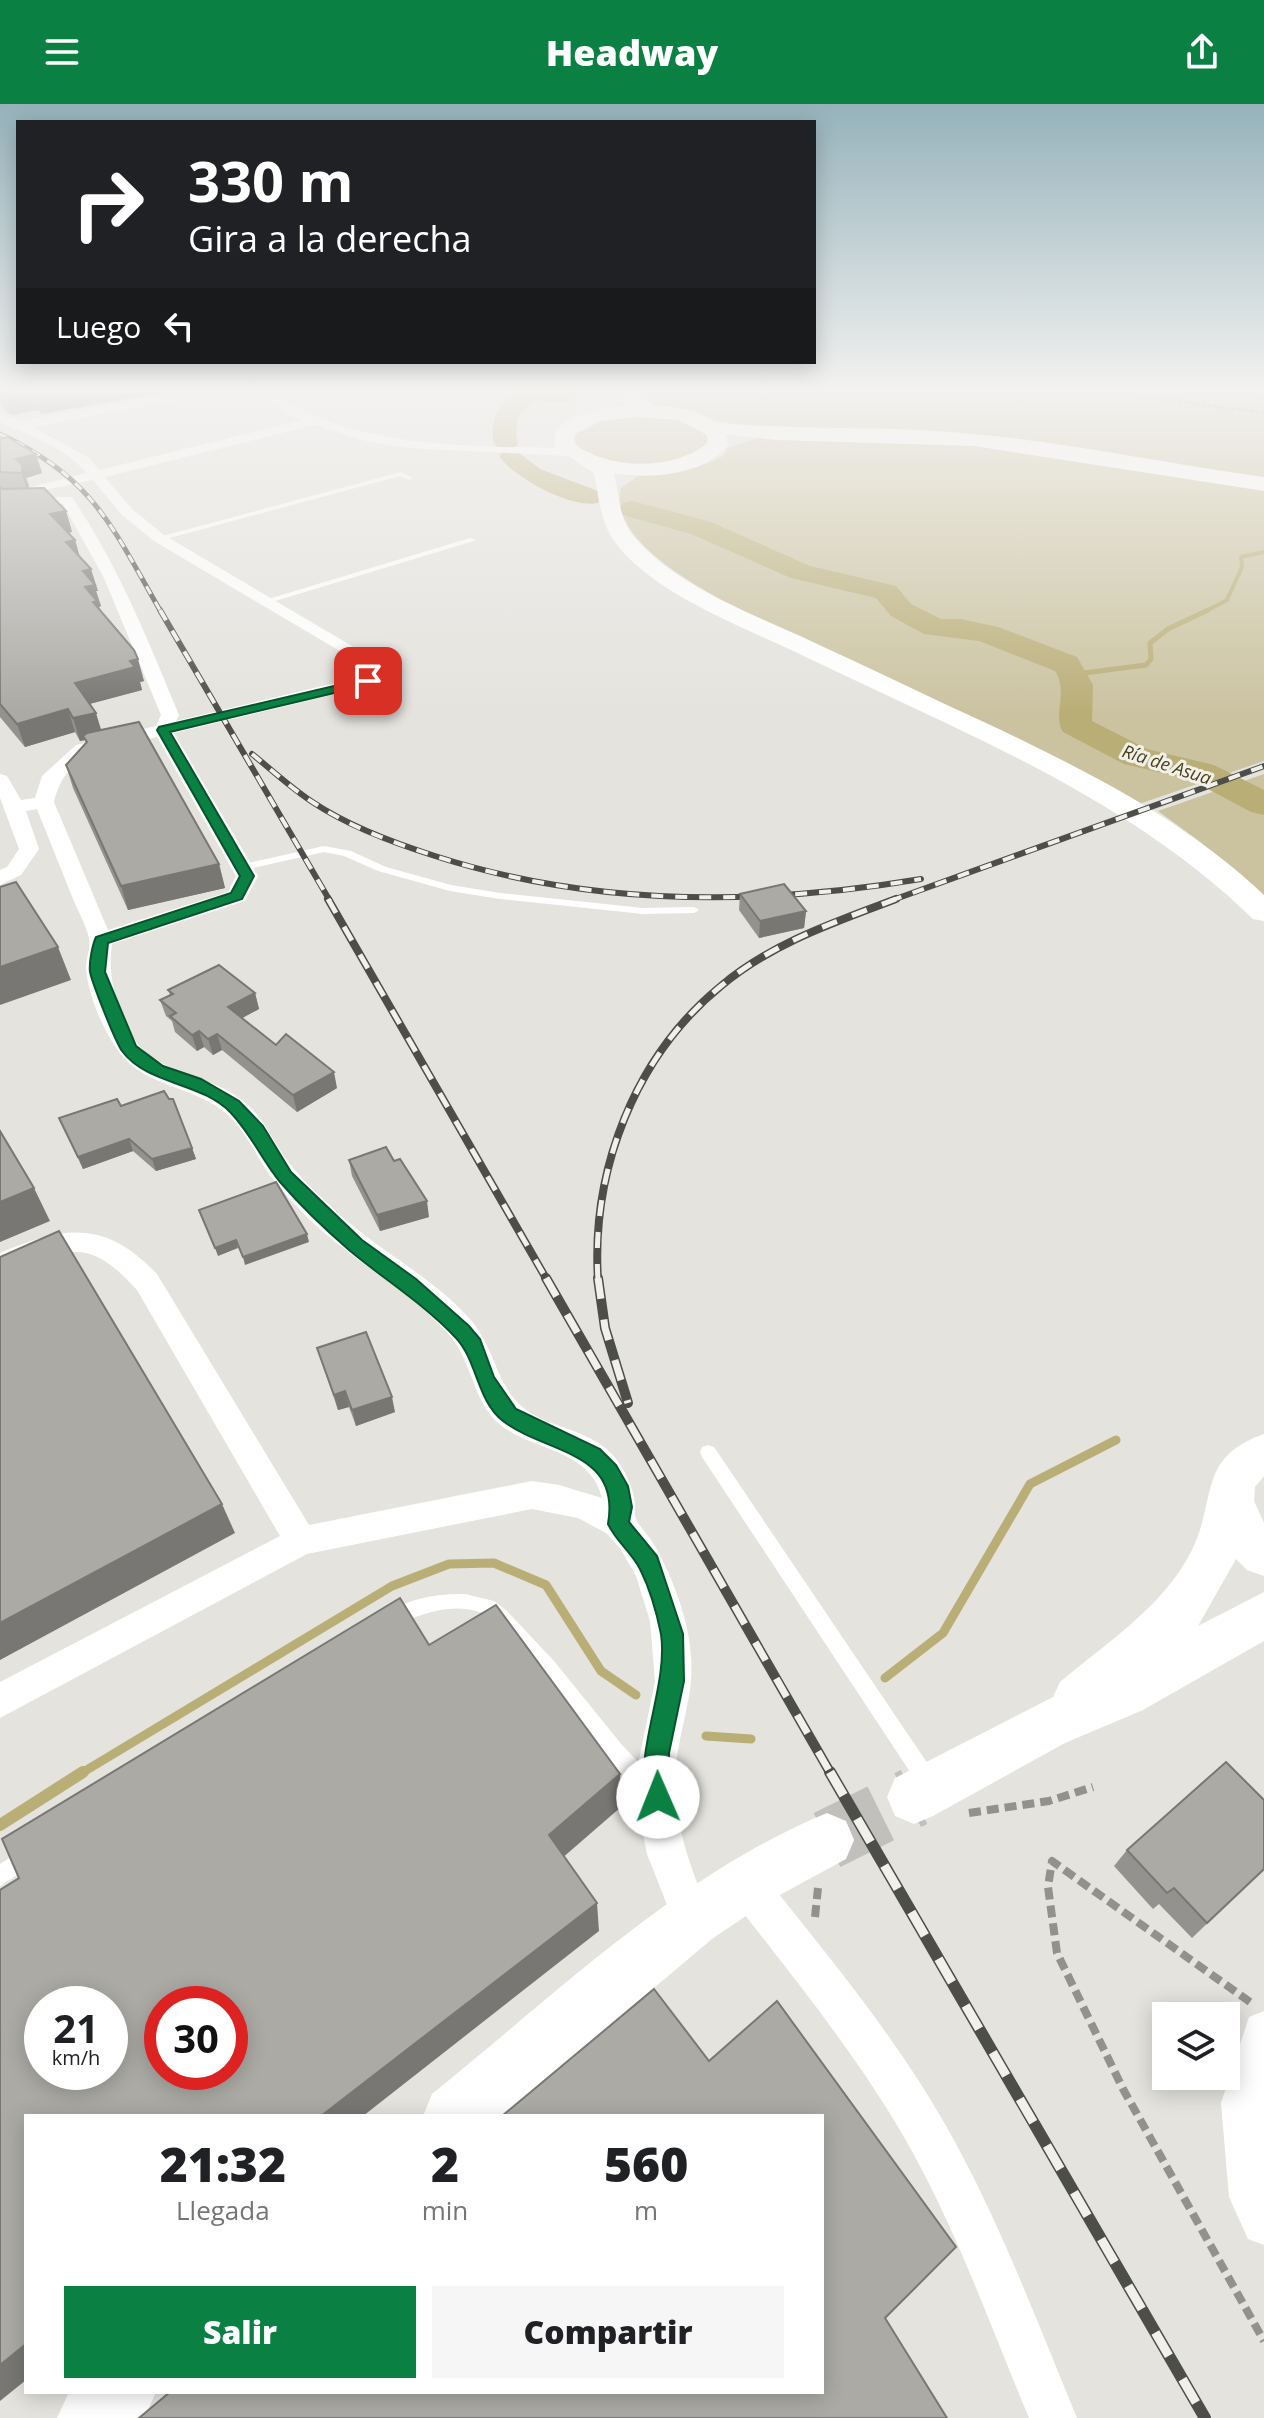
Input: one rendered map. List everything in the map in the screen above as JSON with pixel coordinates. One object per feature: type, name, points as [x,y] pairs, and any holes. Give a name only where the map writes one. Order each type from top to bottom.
[{"type":"street","points":[[9,497],[5,498],[9,502],[67,500],[81,520],[125,606],[170,715],[163,730]]},
{"type":"street","points":[[115,497],[127,512],[159,538],[392,675],[83,749],[49,780],[44,802],[101,940],[98,972],[129,1049],[157,1070],[195,1083],[234,1105],[257,1130],[285,1177],[355,1245],[450,1318],[473,1344],[485,1380],[509,1415],[593,1455],[609,1471],[617,1486],[621,1507],[618,1524]]},
{"type":"street","points":[[608,497],[611,518],[634,550],[678,583],[713,603],[1055,766],[1112,797],[1207,861],[1264,912]]},
{"type":"street","points":[[101,940],[237,896],[247,876],[163,730]]},
{"type":"street","points":[[0,780],[15,807],[29,849],[14,871],[0,879]]},
{"type":"street","points":[[15,807],[44,802]]},
{"type":"street","points":[[0,1265],[61,1241],[86,1242],[110,1248],[133,1265],[147,1282],[301,1541]]},
{"type":"street","points":[[934,1799],[1047,1725],[1180,1611],[1211,1562],[1231,1506],[1231,1489],[1236,1474],[1247,1462],[1264,1453]]},
{"type":"street","points":[[0,1701],[301,1541],[532,1495],[567,1499],[604,1513],[618,1524],[649,1563],[672,1634],[673,1681],[657,1753],[658,1816],[671,1865],[692,1919]]},
{"type":"street","points":[[1231,1506],[1239,1527],[1264,1555]]},
{"type":"street","points":[[1047,1725],[1125,1693],[1264,1615]]},
{"type":"street","points":[[456,2114],[692,1919],[745,1883],[827,1840]]},
{"type":"street","points":[[745,1883],[843,2008],[909,2105],[958,2198],[1053,2418]]},
{"type":"street","points":[[1264,2032],[1254,2055],[1242,2103],[1251,2197],[1264,2223]]},
{"type":"street","points":[[91,2418],[120,2394]]},
{"type":"lane","points":[[159,538],[314,497]]},
{"type":"lane","points":[[269,600],[473,540]]},
{"type":"lane","points":[[244,867],[324,849],[347,853],[396,873],[487,894],[598,908],[694,910]]},
{"type":"lane","points":[[708,1452],[934,1799]]},
{"type":"lane","points":[[379,1627],[406,1610],[457,1601],[490,1607],[539,1653],[626,1767],[658,1797]]},
{"type":"lane","points":[[0,1876],[38,1849]]},
{"type":"path","points":[[934,1799],[1049,1801],[1093,1787]]},
{"type":"path","points":[[1230,1988],[1052,1861],[1048,1887],[1057,1953],[1123,2089],[1264,2341]]},
{"type":"path","points":[[1254,2324],[1264,2335]]},
{"type":"shaded area","points":[[621,497],[1264,497],[1264,761],[1139,804],[727,603],[656,557],[627,524],[620,506]]},
{"type":"shaded area","points":[[1264,774],[1264,898],[1199,841],[1158,811]]},
{"type":"building","points":[[0,497],[53,497],[66,511],[50,514],[75,540],[66,542],[91,569],[83,571],[95,585],[85,587],[97,601],[93,602],[134,650],[138,659],[130,661],[135,667],[75,683],[96,713],[73,718],[68,709],[17,724],[0,704]]},
{"type":"building","points":[[139,722],[219,864],[121,886],[66,765],[87,742],[83,736],[87,733]]},
{"type":"building","points":[[16,882],[58,947],[0,967],[0,887]]},
{"type":"building","points":[[784,884],[806,911],[760,921],[740,894]]},
{"type":"building","points":[[219,965],[255,993],[228,1007],[276,1045],[286,1034],[334,1072],[293,1095],[217,1034],[208,1039],[199,1031],[192,1035],[170,1016],[176,1013],[160,1000],[173,994],[168,990]]},
{"type":"building","points":[[164,1091],[169,1099],[173,1099],[192,1148],[152,1159],[129,1139],[78,1157],[59,1118],[117,1099],[121,1106]]},
{"type":"building","points":[[0,1131],[34,1188],[0,1202]]},
{"type":"building","points":[[386,1147],[394,1161],[400,1159],[427,1201],[377,1215],[349,1160]]},
{"type":"building","points":[[276,1182],[307,1234],[243,1257],[236,1240],[215,1248],[199,1210]]},
{"type":"building","points":[[59,1231],[222,1504],[0,1623],[0,1257]]},
{"type":"building","points":[[366,1332],[392,1397],[352,1410],[345,1391],[334,1395],[317,1348]]},
{"type":"building","points":[[400,1598],[429,1645],[496,1605],[620,1774],[549,1835],[597,1903],[324,2114],[24,2114],[24,2346],[0,2365],[0,1890],[19,1878],[2,1839]]},
{"type":"building","points":[[1226,1762],[1264,1800],[1264,1869],[1207,1923],[1174,1888],[1167,1893],[1127,1850]]},
{"type":"building","points":[[654,1989],[709,2061],[777,2001],[956,2247],[885,2318],[947,2418],[139,2418],[168,2394],[824,2394],[824,2114],[504,2114]]},
{"type":"waterway","name":"Ría de Asua","points":[[632,509],[701,528],[801,572],[886,592],[901,610],[935,628],[961,628],[987,633],[1066,664],[1077,685],[1075,725],[1136,757],[1202,772],[1264,804]]},
{"type":"waterway","points":[[1206,611],[1227,600],[1242,567],[1241,557],[1264,552]]},
{"type":"waterway","points":[[1076,674],[1146,665],[1151,659],[1150,643],[1168,629],[1206,611]]},
{"type":"waterway","points":[[885,1678],[943,1633],[1030,1484],[1116,1440]]},
{"type":"waterway","points":[[80,1774],[392,1586],[449,1564],[494,1563],[546,1585],[601,1671],[636,1695]]},
{"type":"waterway","points":[[706,1736],[751,1739]]},
{"type":"waterway","points":[[0,1825],[83,1772]]},
{"type":"tunnel","points":[[827,1840],[914,1797]]},
{"type":"railway","points":[[88,497],[113,530],[161,612]]},
{"type":"railway","points":[[160,610],[330,901]]},
{"type":"railway","points":[[252,754],[314,803],[373,834],[495,873],[555,885],[616,893],[738,897],[799,894],[921,879]]},
{"type":"railway","points":[[890,901],[1264,766]]},
{"type":"railway","points":[[328,899],[547,1280]]},
{"type":"railway","points":[[598,1278],[602,1198],[611,1157],[642,1081],[665,1046],[691,1014],[721,986],[761,958],[805,935],[896,899]]},
{"type":"railway","points":[[546,1278],[831,1774]]},
{"type":"railway","points":[[598,1278],[605,1328],[628,1403]]},
{"type":"railway","points":[[830,1772],[1205,2418]]},
{"type":"route","points":[[368,681],[163,730],[247,876],[237,896],[101,940],[98,972],[129,1049],[157,1070],[195,1083],[234,1105],[257,1130],[285,1177],[355,1245],[410,1284],[462,1331],[473,1344],[485,1380],[509,1415],[526,1425],[567,1440],[593,1455],[609,1471],[617,1486],[621,1507],[618,1524],[649,1563],[672,1634],[673,1681],[657,1753],[658,1797]]}]
